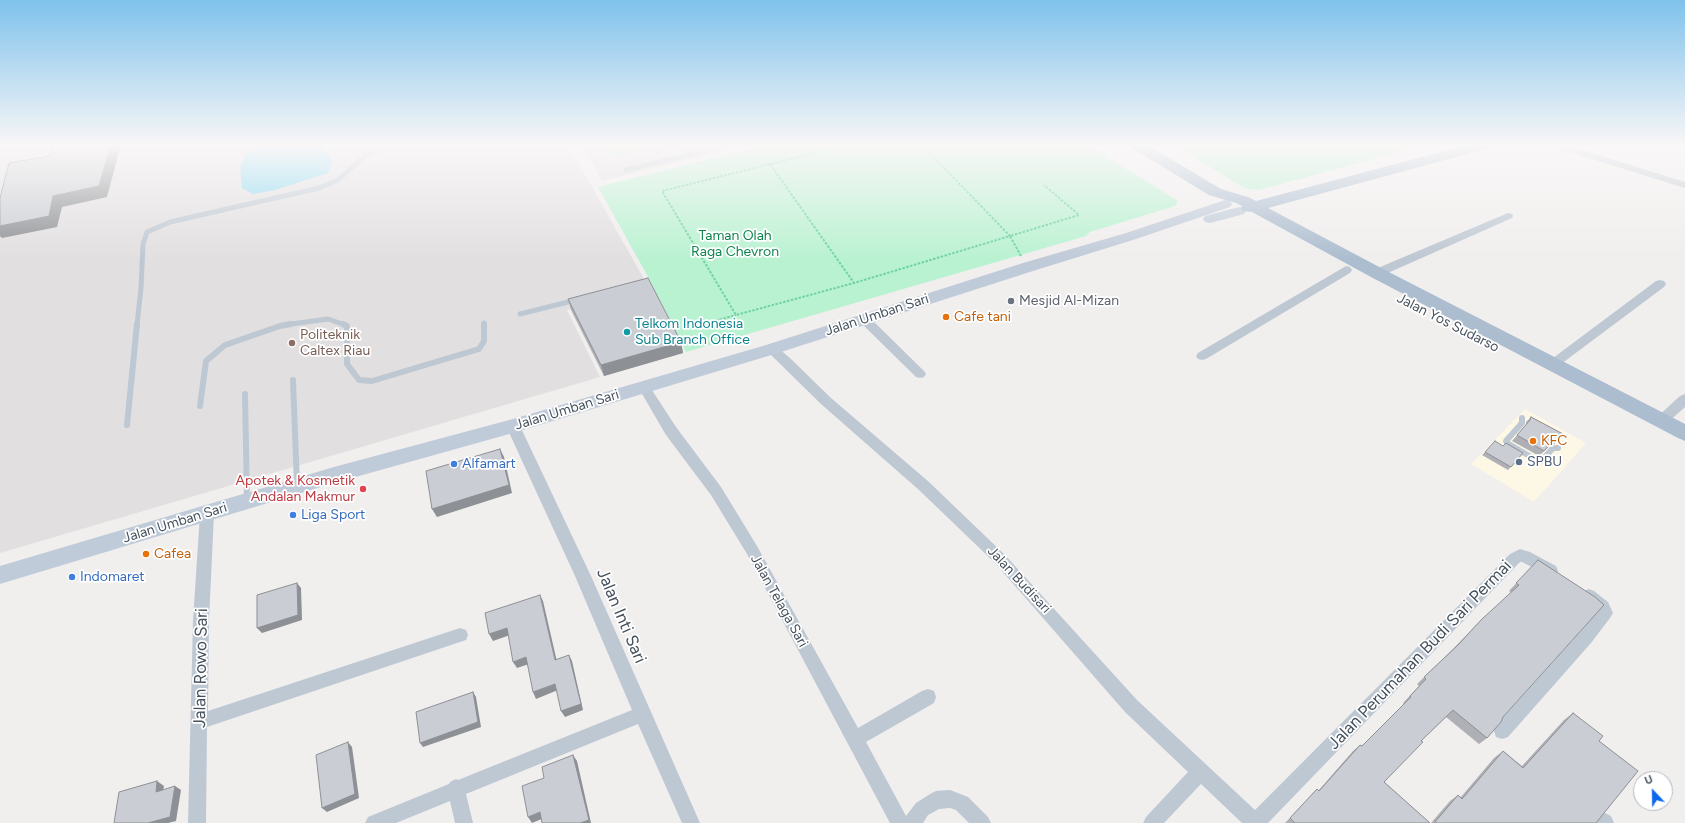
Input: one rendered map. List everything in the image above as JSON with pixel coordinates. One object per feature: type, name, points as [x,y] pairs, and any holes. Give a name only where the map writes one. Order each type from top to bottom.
[{"type":"main road","name":"Jalan Yos Sudarso","points":[[1200,182],[1346,270],[1625,409],[1661,421],[1685,433]]},
{"type":"main road","points":[[1235,203],[1312,182]]},
{"type":"main road","points":[[1235,203],[1323,182]]},
{"type":"main road","name":"Jalan Yos Sudarso","points":[[1235,203],[1377,273],[1553,364],[1685,447]]},
{"type":"main road","name":"Jalan Umban Sari","points":[[0,575],[334,475],[513,426],[772,349],[1028,267],[1131,236],[1158,232],[1235,203]]},
{"type":"street","points":[[1377,273],[1508,216]]},
{"type":"street","points":[[1202,356],[1346,270]]},
{"type":"street","points":[[1553,364],[1660,284]]},
{"type":"street","points":[[864,319],[920,374]]},
{"type":"street","name":"Jalan Budisari","points":[[772,349],[826,401],[924,486],[1000,559],[1131,706],[1255,823]]},
{"type":"street","name":"Jalan Telaga Sari","points":[[644,387],[670,431],[716,491],[752,550],[900,823]]},
{"type":"street","points":[[1661,421],[1685,399]]},
{"type":"street","name":"Jalan Inti Sari","points":[[513,426],[583,576],[642,714],[691,823]]},
{"type":"street","name":"Jalan Rowo Sari","points":[[197,823],[201,620],[207,514]]},
{"type":"street","name":"Jalan Perumahan Budi Sari Permai","points":[[1255,823],[1516,558],[1525,556],[1567,582],[1603,607],[1605,613],[1585,638],[1502,731]]},
{"type":"street","points":[[199,722],[460,635]]},
{"type":"street","points":[[855,739],[928,697]]},
{"type":"street","points":[[383,821],[456,788],[642,714]]},
{"type":"street","points":[[1152,823],[1200,772]]},
{"type":"street","points":[[456,788],[464,823]]},
{"type":"street","points":[[912,823],[922,809],[936,800],[950,799],[962,803],[982,823]]},
{"type":"lane","points":[[127,425],[130,379],[141,288],[143,244],[147,232],[170,222],[319,188],[332,182]]},
{"type":"lane","points":[[520,314],[572,301]]},
{"type":"lane","points":[[200,406],[206,361],[225,345],[280,326],[328,319],[347,326],[347,364],[359,380],[372,381],[471,352],[479,348],[484,341],[484,323]]},
{"type":"lane","points":[[293,380],[297,486]]},
{"type":"lane","points":[[245,394],[247,501]]},
{"type":"lane","points":[[1522,418],[1522,423],[1506,441],[1507,443],[1538,461],[1542,461],[1553,448],[1558,448]]},
{"type":"path","points":[[696,182],[662,191],[736,315]]},
{"type":"path","points":[[783,182],[854,283]]},
{"type":"path","points":[[958,182],[1010,236],[1028,267]]},
{"type":"path","points":[[708,324],[854,283],[1079,215],[1044,185]]},
{"type":"shaded area","name":"Politeknik Caltex Riau","points":[[0,182],[590,182],[649,288],[567,310],[600,377],[0,553]]},
{"type":"shaded area","points":[[1525,409],[1586,443],[1534,502],[1471,464]]},
{"type":"green space","name":"Taman Olah Raga Chevron","points":[[616,182],[1148,182],[1178,201],[1175,206],[1090,232],[1086,236],[686,352],[647,275],[598,187]]},
{"type":"green space","points":[[1235,182],[1287,182],[1259,190],[1244,188]]},
{"type":"water","points":[[241,182],[299,182],[275,190],[253,194],[242,188]]},
{"type":"building","points":[[4,182],[100,182],[99,186],[53,196],[49,216],[0,226],[0,198]]},
{"type":"building","name":"Telkom Indonesia Sub Branch Office","points":[[648,278],[681,342],[601,365],[568,299]]},
{"type":"building","points":[[1531,417],[1563,434],[1559,438],[1555,439],[1544,451],[1517,435]]},
{"type":"building","points":[[1495,441],[1503,446],[1506,443],[1523,453],[1511,467],[1485,452]]},
{"type":"building","points":[[500,449],[509,485],[432,509],[426,471]]},
{"type":"building","points":[[1538,560],[1595,597],[1604,605],[1503,717],[1501,722],[1487,738],[1453,710],[1421,741],[1423,742],[1384,782],[1430,823],[1295,823],[1290,818],[1317,789],[1319,791],[1360,745],[1362,746],[1411,697],[1410,696],[1426,679],[1424,677],[1458,645],[1481,620],[1519,585],[1516,583]]},
{"type":"building","points":[[297,583],[298,615],[257,628],[257,595]]},
{"type":"building","points":[[540,595],[555,660],[569,655],[581,704],[561,711],[555,684],[533,692],[526,657],[513,662],[507,628],[489,634],[485,613]]},
{"type":"building","points":[[473,692],[478,722],[420,743],[416,712]]},
{"type":"building","points":[[1573,713],[1603,736],[1599,741],[1638,771],[1633,771],[1633,777],[1596,823],[1435,822],[1458,795],[1462,799],[1503,751],[1523,768]]},
{"type":"building","points":[[348,742],[355,794],[322,808],[316,755]]},
{"type":"building","points":[[573,755],[589,820],[580,823],[542,823],[540,812],[528,817],[522,786],[544,778],[542,767]]},
{"type":"building","points":[[157,781],[156,792],[175,786],[170,817],[148,823],[114,823],[119,792]]},
{"type":"place","name":"Mesjid Al-Mizan","points":[[1011,301]]},
{"type":"place","name":"Cafe tani","points":[[946,317]]},
{"type":"place","name":"Telkom Indonesia Sub Branch Office","points":[[627,332]]},
{"type":"place","name":"Politeknik Caltex Riau","points":[[292,343]]},
{"type":"place","name":"KFC","points":[[1533,441]]},
{"type":"place","name":"SPBU","points":[[1519,462]]},
{"type":"place","name":"Alfamart","points":[[454,464]]},
{"type":"place","name":"Apotek & Kosmetik Andalan Makmur","points":[[363,489]]},
{"type":"place","name":"Liga Sport","points":[[293,515]]},
{"type":"place","name":"Cafea","points":[[146,554]]},
{"type":"place","name":"Indomaret","points":[[72,577]]}]
